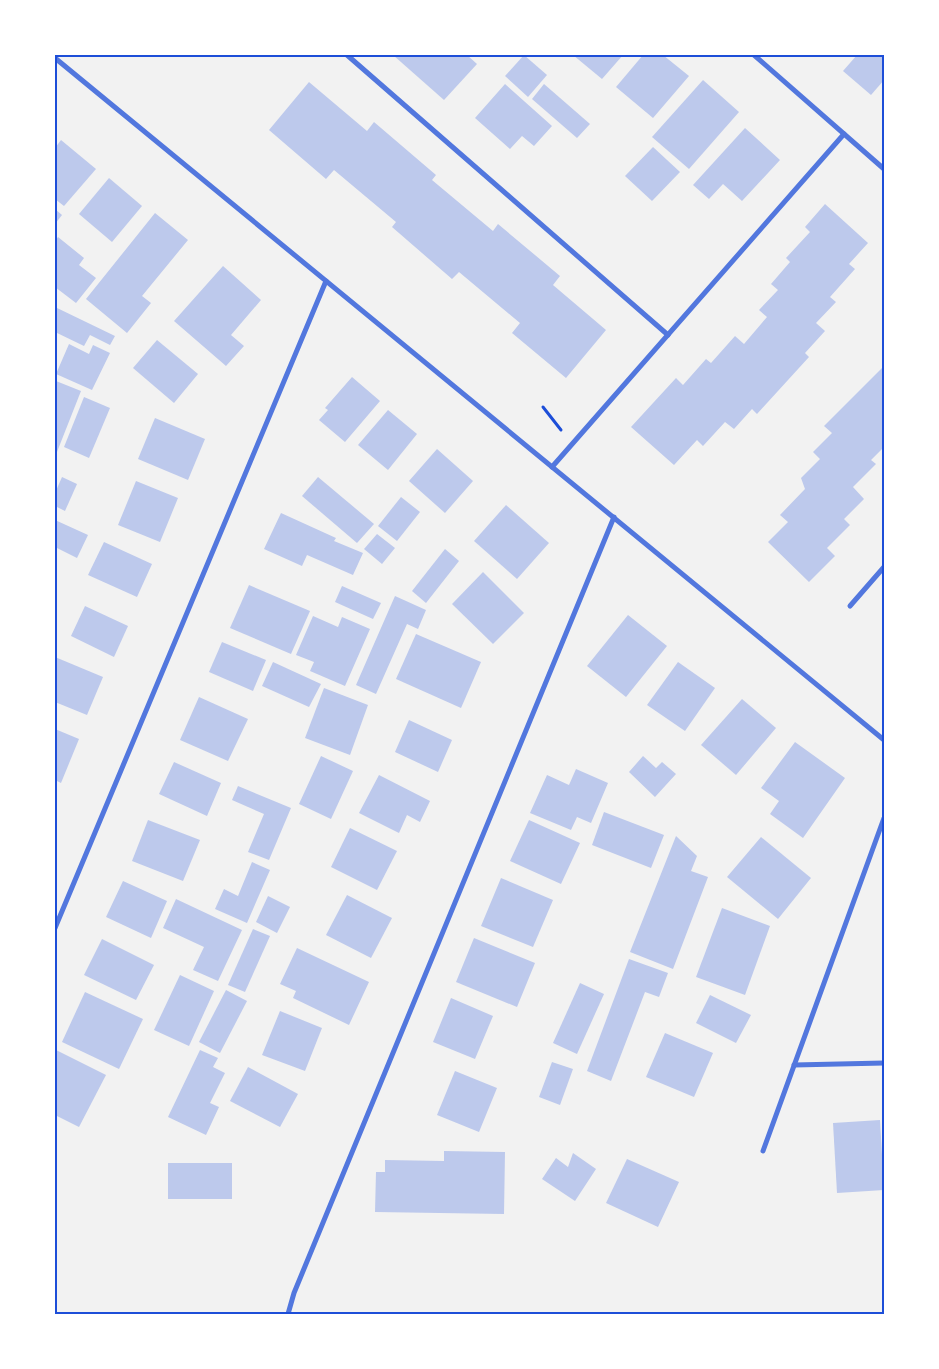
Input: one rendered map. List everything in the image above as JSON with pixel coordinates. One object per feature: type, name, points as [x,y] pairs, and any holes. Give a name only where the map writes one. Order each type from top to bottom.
[{"type":"street","points":[[347,55],[668,335]]},
{"type":"street","points":[[754,55],[884,169]]},
{"type":"street","points":[[55,58],[884,740]]},
{"type":"street","points":[[552,467],[844,134]]},
{"type":"street","points":[[55,928],[326,281]]},
{"type":"street","points":[[288,1314],[302,1275],[614,517]]},
{"type":"street","points":[[850,606],[884,567]]},
{"type":"street","points":[[763,1151],[884,818]]},
{"type":"street","points":[[794,1065],[884,1063]]},
{"type":"path","points":[[542,407],[572,444]]},
{"type":"building","points":[[393,55],[467,55],[477,64],[444,100]]},
{"type":"building","points":[[524,55],[547,75],[528,97],[505,76]]},
{"type":"building","points":[[573,55],[623,55],[602,79]]},
{"type":"building","points":[[643,55],[663,55],[689,76],[653,118],[616,87]]},
{"type":"building","points":[[857,55],[884,55],[884,80],[871,95],[843,71]]},
{"type":"building","points":[[703,80],[739,112],[689,169],[652,137]]},
{"type":"building","points":[[309,82],[367,131],[374,122],[436,175],[432,180],[493,231],[498,224],[560,276],[553,285],[606,330],[566,378],[512,333],[520,323],[459,272],[452,279],[392,227],[396,222],[334,170],[326,179],[269,130]]},
{"type":"building","points":[[505,84],[552,126],[534,146],[522,136],[510,149],[475,118]]},
{"type":"building","points":[[544,84],[590,124],[577,138],[532,99]]},
{"type":"building","points":[[745,128],[780,160],[742,201],[723,184],[709,199],[693,185]]},
{"type":"building","points":[[61,140],[96,169],[64,206],[55,199],[55,148]]},
{"type":"building","points":[[653,147],[680,172],[652,201],[625,176]]},
{"type":"building","points":[[109,178],[142,206],[112,242],[79,214]]},
{"type":"building","points":[[825,204],[868,243],[849,264],[855,269],[830,297],[836,302],[816,323],[825,331],[805,353],[809,357],[757,414],[752,409],[734,429],[725,422],[703,446],[697,440],[674,465],[631,427],[676,378],[683,385],[706,359],[711,363],[735,336],[744,344],[767,317],[759,310],[778,290],[771,284],[790,262],[786,258],[810,232],[805,227]]},
{"type":"building","points":[[55,209],[62,215],[55,224]]},
{"type":"building","points":[[155,213],[188,240],[142,296],[151,303],[127,333],[86,299]]},
{"type":"building","points":[[58,237],[84,258],[79,265],[96,278],[76,303],[55,287],[55,241]]},
{"type":"building","points":[[223,266],[261,300],[231,335],[244,346],[226,366],[174,321]]},
{"type":"building","points":[[55,307],[115,336],[110,345],[90,335],[84,346],[55,332]]},
{"type":"building","points":[[157,340],[198,374],[174,403],[133,368]]},
{"type":"building","points":[[69,344],[89,354],[93,345],[110,353],[92,390],[56,374]]},
{"type":"building","points":[[884,366],[884,447],[871,460],[876,464],[853,487],[864,499],[844,519],[850,525],[827,548],[835,556],[809,582],[768,542],[788,522],[780,515],[805,489],[801,478],[820,459],[813,452],[832,433],[824,426]]},
{"type":"building","points":[[352,377],[380,401],[345,442],[319,420],[328,410],[325,408]]},
{"type":"building","points":[[55,382],[81,391],[55,457]]},
{"type":"building","points":[[84,397],[110,408],[89,458],[64,447]]},
{"type":"building","points":[[388,410],[417,434],[388,470],[358,445]]},
{"type":"building","points":[[155,418],[205,439],[188,480],[138,459]]},
{"type":"building","points":[[437,449],[473,481],[445,513],[409,481]]},
{"type":"building","points":[[62,477],[77,484],[65,511],[55,506],[55,493]]},
{"type":"building","points":[[318,477],[374,524],[357,543],[302,496]]},
{"type":"building","points":[[136,481],[178,498],[160,542],[118,525]]},
{"type":"building","points":[[401,497],[420,512],[397,541],[378,526]]},
{"type":"building","points":[[506,505],[549,543],[517,579],[474,541]]},
{"type":"building","points":[[281,513],[336,538],[334,541],[363,553],[353,575],[307,555],[302,566],[264,549]]},
{"type":"building","points":[[55,520],[88,535],[77,558],[55,547]]},
{"type":"building","points":[[377,534],[395,548],[382,564],[364,549]]},
{"type":"building","points":[[104,542],[152,564],[137,597],[88,575]]},
{"type":"building","points":[[445,549],[459,561],[426,603],[412,591]]},
{"type":"building","points":[[483,572],[524,613],[493,644],[452,604]]},
{"type":"building","points":[[249,585],[310,611],[291,654],[230,628]]},
{"type":"building","points":[[342,586],[381,603],[373,619],[335,602]]},
{"type":"building","points":[[395,596],[426,610],[418,629],[407,624],[376,694],[356,685]]},
{"type":"building","points":[[85,606],[128,626],[114,657],[71,636]]},
{"type":"building","points":[[628,615],[667,646],[626,697],[587,666]]},
{"type":"building","points":[[313,616],[338,627],[342,617],[370,629],[345,686],[310,671],[314,662],[296,655]]},
{"type":"building","points":[[416,634],[481,662],[461,708],[396,679]]},
{"type":"building","points":[[222,642],[266,660],[253,691],[209,672]]},
{"type":"building","points":[[55,657],[103,677],[87,715],[55,702]]},
{"type":"building","points":[[273,662],[321,684],[309,707],[262,686]]},
{"type":"building","points":[[678,662],[715,688],[685,731],[647,705]]},
{"type":"building","points":[[324,688],[368,705],[350,755],[305,738]]},
{"type":"building","points":[[199,697],[248,719],[228,761],[180,740]]},
{"type":"building","points":[[742,699],[776,728],[736,775],[701,745]]},
{"type":"building","points":[[409,720],[452,740],[438,772],[395,752]]},
{"type":"building","points":[[55,729],[79,739],[61,783],[55,780]]},
{"type":"building","points":[[795,742],[845,778],[803,838],[770,814],[779,801],[761,788]]},
{"type":"building","points":[[321,756],[353,771],[331,819],[299,804]]},
{"type":"building","points":[[643,756],[656,768],[662,762],[676,774],[655,797],[629,772]]},
{"type":"building","points":[[174,762],[221,783],[207,816],[159,794]]},
{"type":"building","points":[[576,769],[608,783],[591,823],[577,817],[571,830],[530,813],[547,775],[569,785]]},
{"type":"building","points":[[379,775],[430,801],[420,822],[407,815],[399,833],[359,813]]},
{"type":"building","points":[[238,786],[291,808],[269,860],[248,852],[264,814],[232,800]]},
{"type":"building","points":[[604,812],[664,835],[651,868],[592,845]]},
{"type":"building","points":[[148,820],[200,840],[183,881],[132,861]]},
{"type":"building","points":[[529,820],[580,843],[561,884],[510,861]]},
{"type":"building","points":[[350,828],[397,851],[377,890],[331,867]]},
{"type":"building","points":[[676,836],[697,856],[691,871],[708,877],[673,969],[630,952]]},
{"type":"building","points":[[761,837],[811,878],[778,919],[727,877]]},
{"type":"building","points":[[252,862],[270,870],[247,923],[215,909],[224,889],[238,896]]},
{"type":"building","points":[[501,878],[553,900],[533,947],[481,926]]},
{"type":"building","points":[[123,881],[167,901],[151,938],[106,917]]},
{"type":"building","points":[[347,895],[392,918],[371,958],[326,935]]},
{"type":"building","points":[[268,896],[290,907],[277,933],[256,922]]},
{"type":"building","points":[[176,899],[242,930],[218,981],[193,970],[204,947],[163,928]]},
{"type":"building","points":[[722,908],[770,926],[745,995],[696,977]]},
{"type":"building","points":[[253,929],[270,936],[245,992],[228,985]]},
{"type":"building","points":[[474,938],[535,963],[517,1007],[456,982]]},
{"type":"building","points":[[102,939],[154,965],[136,1000],[84,975]]},
{"type":"building","points":[[297,948],[369,982],[349,1025],[293,998],[296,991],[280,984]]},
{"type":"building","points":[[629,959],[668,973],[659,997],[645,992],[611,1081],[587,1071]]},
{"type":"building","points":[[180,975],[214,991],[189,1046],[154,1030]]},
{"type":"building","points":[[580,983],[604,994],[577,1054],[553,1043]]},
{"type":"building","points":[[226,990],[247,1001],[220,1053],[199,1042]]},
{"type":"building","points":[[85,992],[143,1019],[119,1069],[62,1042]]},
{"type":"building","points":[[710,995],[751,1015],[736,1043],[696,1023]]},
{"type":"building","points":[[451,998],[493,1016],[475,1059],[433,1042]]},
{"type":"building","points":[[280,1011],[322,1028],[305,1071],[262,1055]]},
{"type":"building","points":[[665,1033],[713,1053],[694,1097],[646,1077]]},
{"type":"building","points":[[56,1050],[106,1075],[79,1127],[55,1115]]},
{"type":"building","points":[[200,1050],[218,1058],[213,1067],[225,1073],[210,1103],[219,1107],[206,1135],[168,1117]]},
{"type":"building","points":[[552,1062],[573,1069],[560,1105],[539,1097]]},
{"type":"building","points":[[248,1067],[298,1094],[280,1127],[230,1101]]},
{"type":"building","points":[[455,1071],[497,1088],[479,1132],[437,1115]]},
{"type":"building","points":[[880,1120],[884,1190],[837,1193],[833,1123]]},
{"type":"building","points":[[444,1151],[505,1152],[504,1214],[375,1212],[376,1172],[385,1172],[385,1160],[444,1161]]},
{"type":"building","points":[[573,1153],[596,1169],[575,1201],[542,1179],[556,1158],[568,1167]]},
{"type":"building","points":[[627,1159],[679,1182],[658,1227],[606,1203]]},
{"type":"building","points":[[168,1163],[232,1163],[232,1199],[168,1199]]}]
